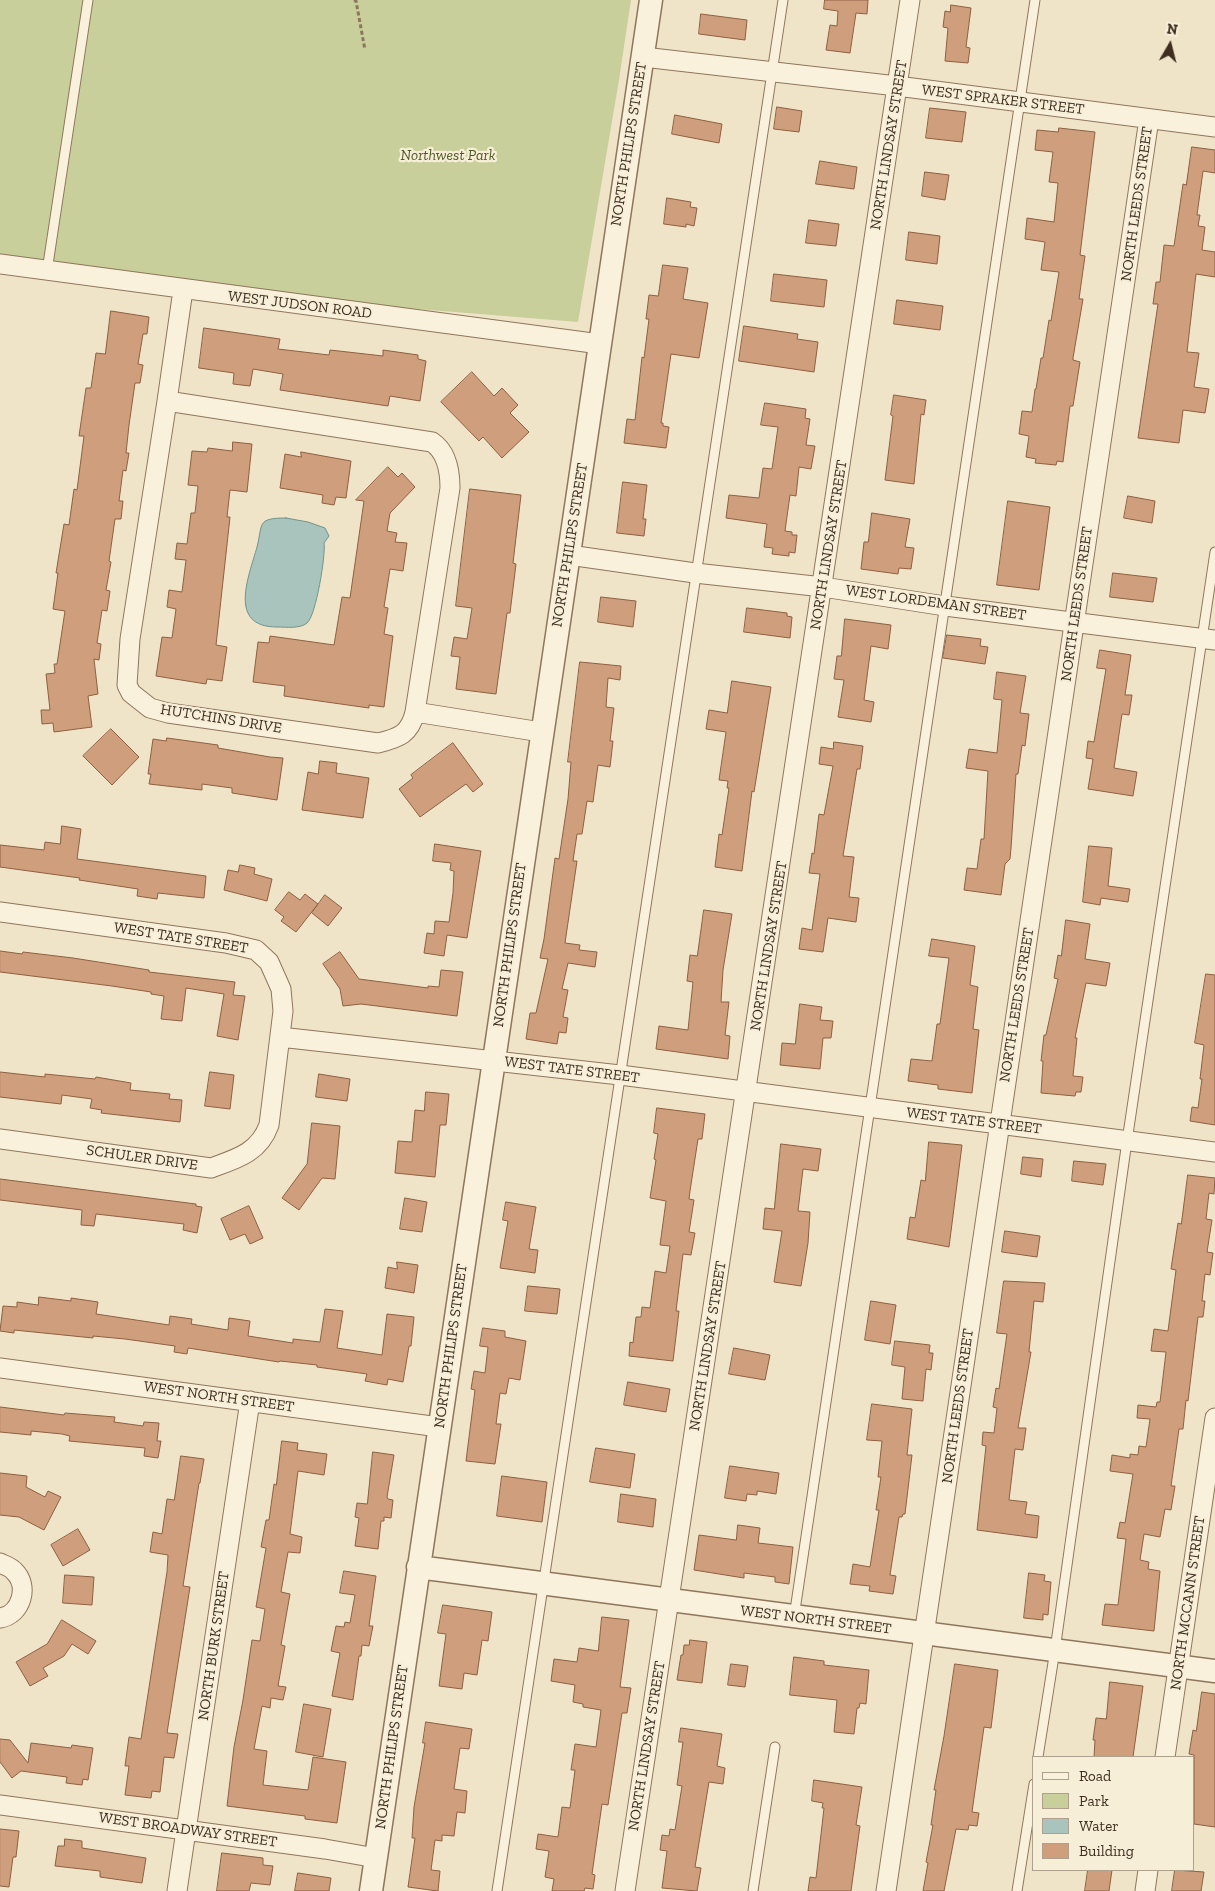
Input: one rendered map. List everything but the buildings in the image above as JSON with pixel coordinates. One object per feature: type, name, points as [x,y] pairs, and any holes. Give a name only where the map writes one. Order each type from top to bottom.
[{"type":"street","name":"NORTH PHILIPS STREET","points":[[370,1891],[651,0]]},
{"type":"street","name":"NORTH LINDSAY STREET","points":[[625,1891],[910,0]]},
{"type":"street","name":"WEST SPRAKER STREET","points":[[643,57],[897,86],[1215,128]]},
{"type":"street","name":"NORTH LEEDS STREET","points":[[886,1891],[1149,119]]},
{"type":"street","name":"WEST JUDSON ROAD","points":[[0,264],[183,290],[600,344]]},
{"type":"street","name":"HUTCHINS DRIVE","points":[[168,401],[432,442],[440,448],[450,473],[450,488],[413,724],[396,739],[378,743],[168,713],[150,708],[131,693],[126,685],[130,639],[168,401],[183,290]]},
{"type":"street","name":"WEST LORDEMAN STREET","points":[[568,555],[823,587],[945,606],[1208,639]]},
{"type":"street","points":[[415,712],[542,732]]},
{"type":"street","name":"WEST TATE STREET","points":[[0,912],[226,943],[256,950],[269,962],[280,989],[283,1010],[280,1037],[620,1075],[746,1093],[1215,1152]]},
{"type":"street","name":"SCHULER DRIVE","points":[[0,1139],[211,1168],[243,1157],[265,1135],[269,1125],[280,1037]]},
{"type":"street","name":"WEST NORTH STREET","points":[[0,1368],[439,1427]]},
{"type":"street","name":"NORTH BURK STREET","points":[[177,1891],[250,1401]]},
{"type":"street","name":"NORTH MCCANN STREET","points":[[1165,1756],[1215,1418]]},
{"type":"street","points":[[0,1563],[15,1571],[23,1587],[20,1604],[7,1617],[0,1618]]},
{"type":"street","name":"WEST NORTH STREET","points":[[418,1567],[1215,1671]]},
{"type":"street","name":"WEST BROADWAY STREET","points":[[0,1805],[325,1849],[376,1858]]},
{"type":"street","points":[[1145,1891],[1148,1871]]},
{"type":"lane","points":[[47,271],[88,0]]},
{"type":"lane","points":[[497,1891],[783,0]]},
{"type":"lane","points":[[794,1617],[1035,0]]},
{"type":"lane","points":[[1038,1756],[1055,1650],[1127,1141],[1208,639],[1215,552]]},
{"type":"lane","points":[[753,1891],[775,1747]]},
{"type":"lane","points":[[1017,1891],[1032,1797]]},
{"type":"path","points":[[356,0],[365,50]]},
{"type":"green space","name":"Northwest Park","points":[[0,0],[631,0],[578,322],[183,290],[0,265]]},
{"type":"water","points":[[286,518],[308,522],[325,528],[329,536],[324,543],[322,571],[317,598],[310,618],[304,625],[277,627],[261,625],[252,619],[247,609],[245,598],[250,572],[261,528],[265,521]]}]
